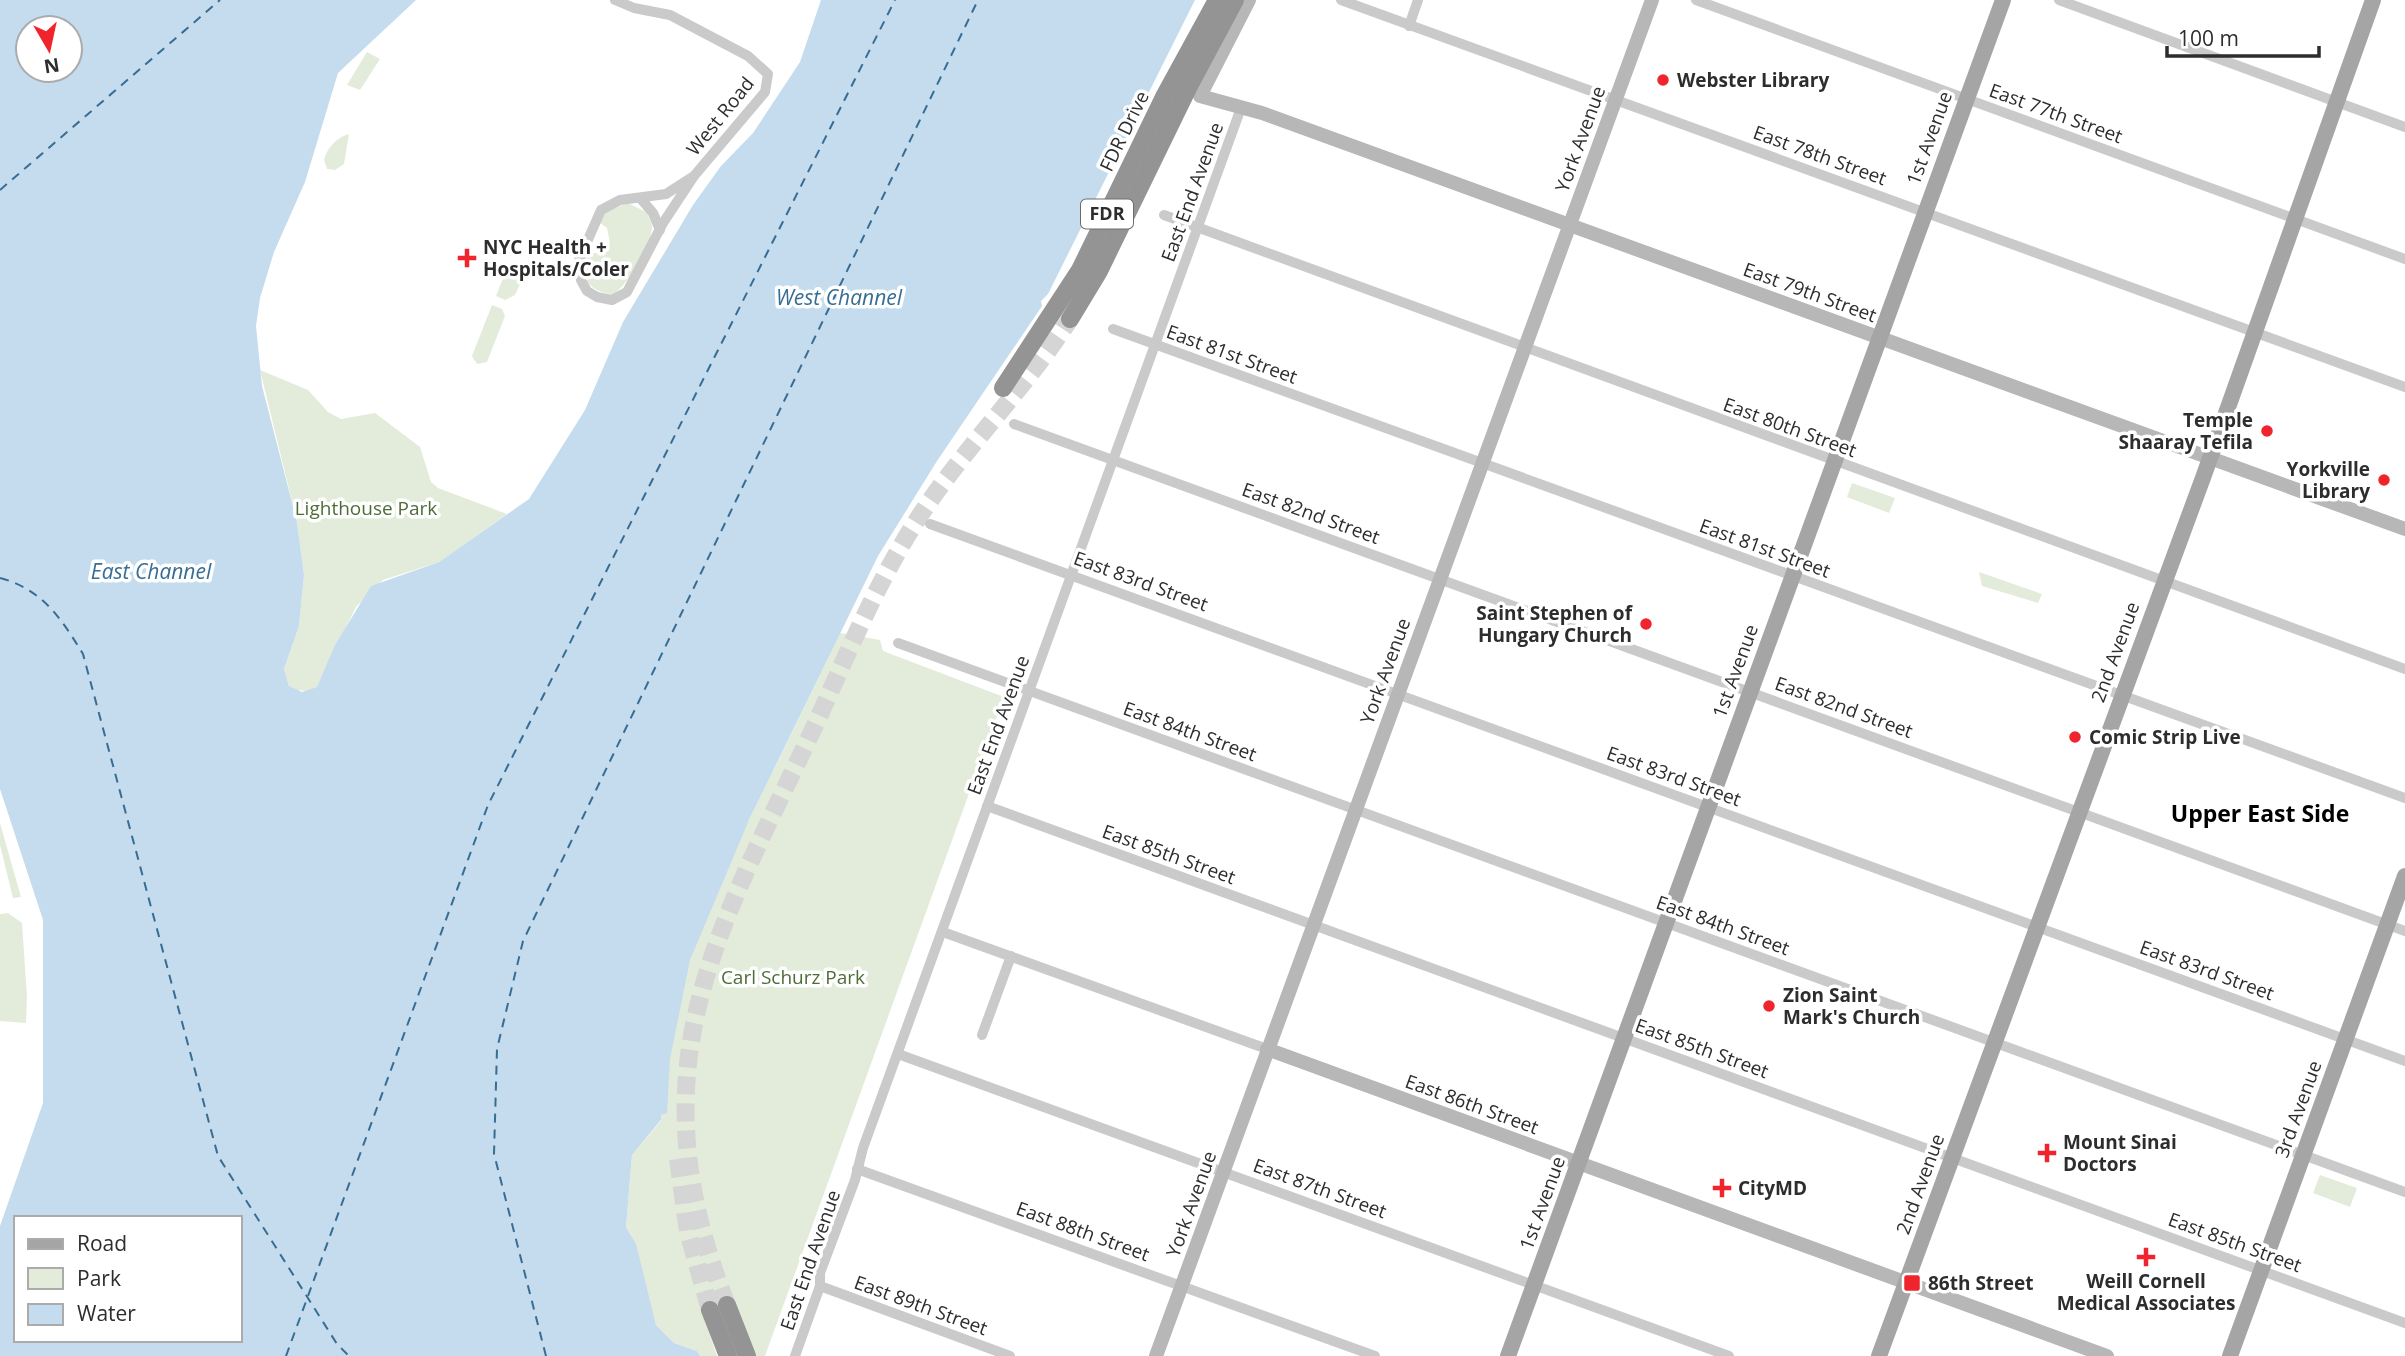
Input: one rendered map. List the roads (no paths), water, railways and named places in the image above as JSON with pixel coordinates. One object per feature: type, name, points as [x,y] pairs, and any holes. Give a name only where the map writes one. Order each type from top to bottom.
[{"type":"highway","name":"FDR Drive","points":[[1003,388],[1080,270],[1165,95],[1217,0]]},
{"type":"highway","name":"FDR Drive","points":[[1070,319],[1098,271],[1189,86],[1235,0]]},
{"type":"highway","points":[[728,1356],[718,1307],[747,1356]]},
{"type":"main road","name":"East 79th Street","points":[[1249,0],[1200,96],[1569,224],[2405,529]]},
{"type":"main road","name":"York Avenue","points":[[1156,1356],[1652,0]]},
{"type":"main road","name":"1st Avenue","points":[[1508,1356],[2003,0]]},
{"type":"main road","name":"2nd Avenue","points":[[1879,1356],[2256,332],[2374,0]]},
{"type":"main road","name":"3rd Avenue","points":[[2230,1356],[2405,876]]},
{"type":"main road","name":"East 86th Street","points":[[1267,1049],[2107,1356]]},
{"type":"street","name":"West Road","points":[[615,0],[675,17],[748,56],[767,71],[769,77],[765,92],[694,176],[660,230],[627,292],[618,299],[608,300],[587,290],[581,280],[579,264],[598,214],[608,204],[620,200],[641,199],[673,191],[694,176]]},
{"type":"street","name":"East 78th Street","points":[[1341,0],[2405,387]]},
{"type":"street","points":[[1409,26],[1418,0]]},
{"type":"street","name":"East 77th Street","points":[[1696,0],[2405,258]]},
{"type":"street","points":[[2059,0],[2405,127]]},
{"type":"street","name":"East End Avenue","points":[[795,1356],[820,1286],[820,1273],[898,1054],[1241,108]]},
{"type":"street","points":[[641,199],[653,213],[660,230]]},
{"type":"street","name":"East 80th Street","points":[[1164,215],[1834,462],[2405,668]]},
{"type":"street","name":"East 81st Street","points":[[1113,329],[2405,798]]},
{"type":"street","name":"East 82nd Street","points":[[1014,424],[2405,931]]},
{"type":"street","name":"East 83rd Street","points":[[930,524],[2405,1061]]},
{"type":"street","name":"East 84th Street","points":[[898,643],[2405,1192]]},
{"type":"street","name":"East 85th Street","points":[[987,806],[2405,1323]]},
{"type":"street","name":"East 86th Street","points":[[943,932],[1267,1049]]},
{"type":"street","points":[[982,1035],[1011,957]]},
{"type":"street","name":"East 87th Street","points":[[898,1054],[1729,1356]]},
{"type":"street","name":"East 88th Street","points":[[857,1169],[1376,1356]]},
{"type":"street","name":"East 89th Street","points":[[820,1286],[1010,1356]]},
{"type":"water","points":[[0,0],[416,0],[338,73],[305,182],[274,252],[260,298],[256,326],[262,386],[297,522],[304,575],[299,626],[284,669],[289,686],[302,692],[317,687],[335,645],[371,586],[439,562],[529,499],[585,410],[623,322],[693,205],[721,166],[753,133],[800,62],[821,0],[1195,0],[1048,294],[1041,301],[1042,306],[937,461],[878,556],[749,820],[690,960],[670,1059],[667,1113],[661,1115],[661,1120],[632,1155],[626,1227],[636,1244],[656,1325],[674,1343],[697,1351],[700,1356],[0,1356],[0,1226],[43,1103],[43,920],[0,789]]},
{"type":"tunnel","points":[[727,1305],[700,1222],[687,1147],[687,1077],[697,1011],[716,946],[742,880],[890,565],[940,486],[1035,368],[1070,319]]},
{"type":"tunnel","points":[[678,1159],[688,1232],[710,1310]]},
{"type":"place","name":"Webster Library","points":[[1663,80]]},
{"type":"place","name":"NYC Health + Hospitals/Coler","points":[[467,258]]},
{"type":"place","name":"Temple Shaaray Tefila","points":[[2267,431]]},
{"type":"place","name":"Yorkville Library","points":[[2384,480]]},
{"type":"place","name":"Saint Stephen of Hungary Church","points":[[1646,624]]},
{"type":"place","name":"Comic Strip Live","points":[[2075,737]]},
{"type":"place","name":"Zion Saint Mark's Church","points":[[1769,1006]]},
{"type":"place","name":"Mount Sinai Doctors","points":[[2047,1153]]},
{"type":"place","name":"CityMD","points":[[1722,1188]]},
{"type":"place","name":"Weill Cornell Medical Associates","points":[[2146,1257]]},
{"type":"place","name":"86th Street","points":[[1912,1283]]},
{"type":"district","name":"Upper East Side","points":[[2260,814]]},
{"type":"water label","name":"West Channel","points":[[839,298]]},
{"type":"water label","name":"East Channel","points":[[151,572]]},
{"type":"park label","name":"Lighthouse Park","points":[[366,508]]},
{"type":"park label","name":"Carl Schurz Park","points":[[793,977]]}]
